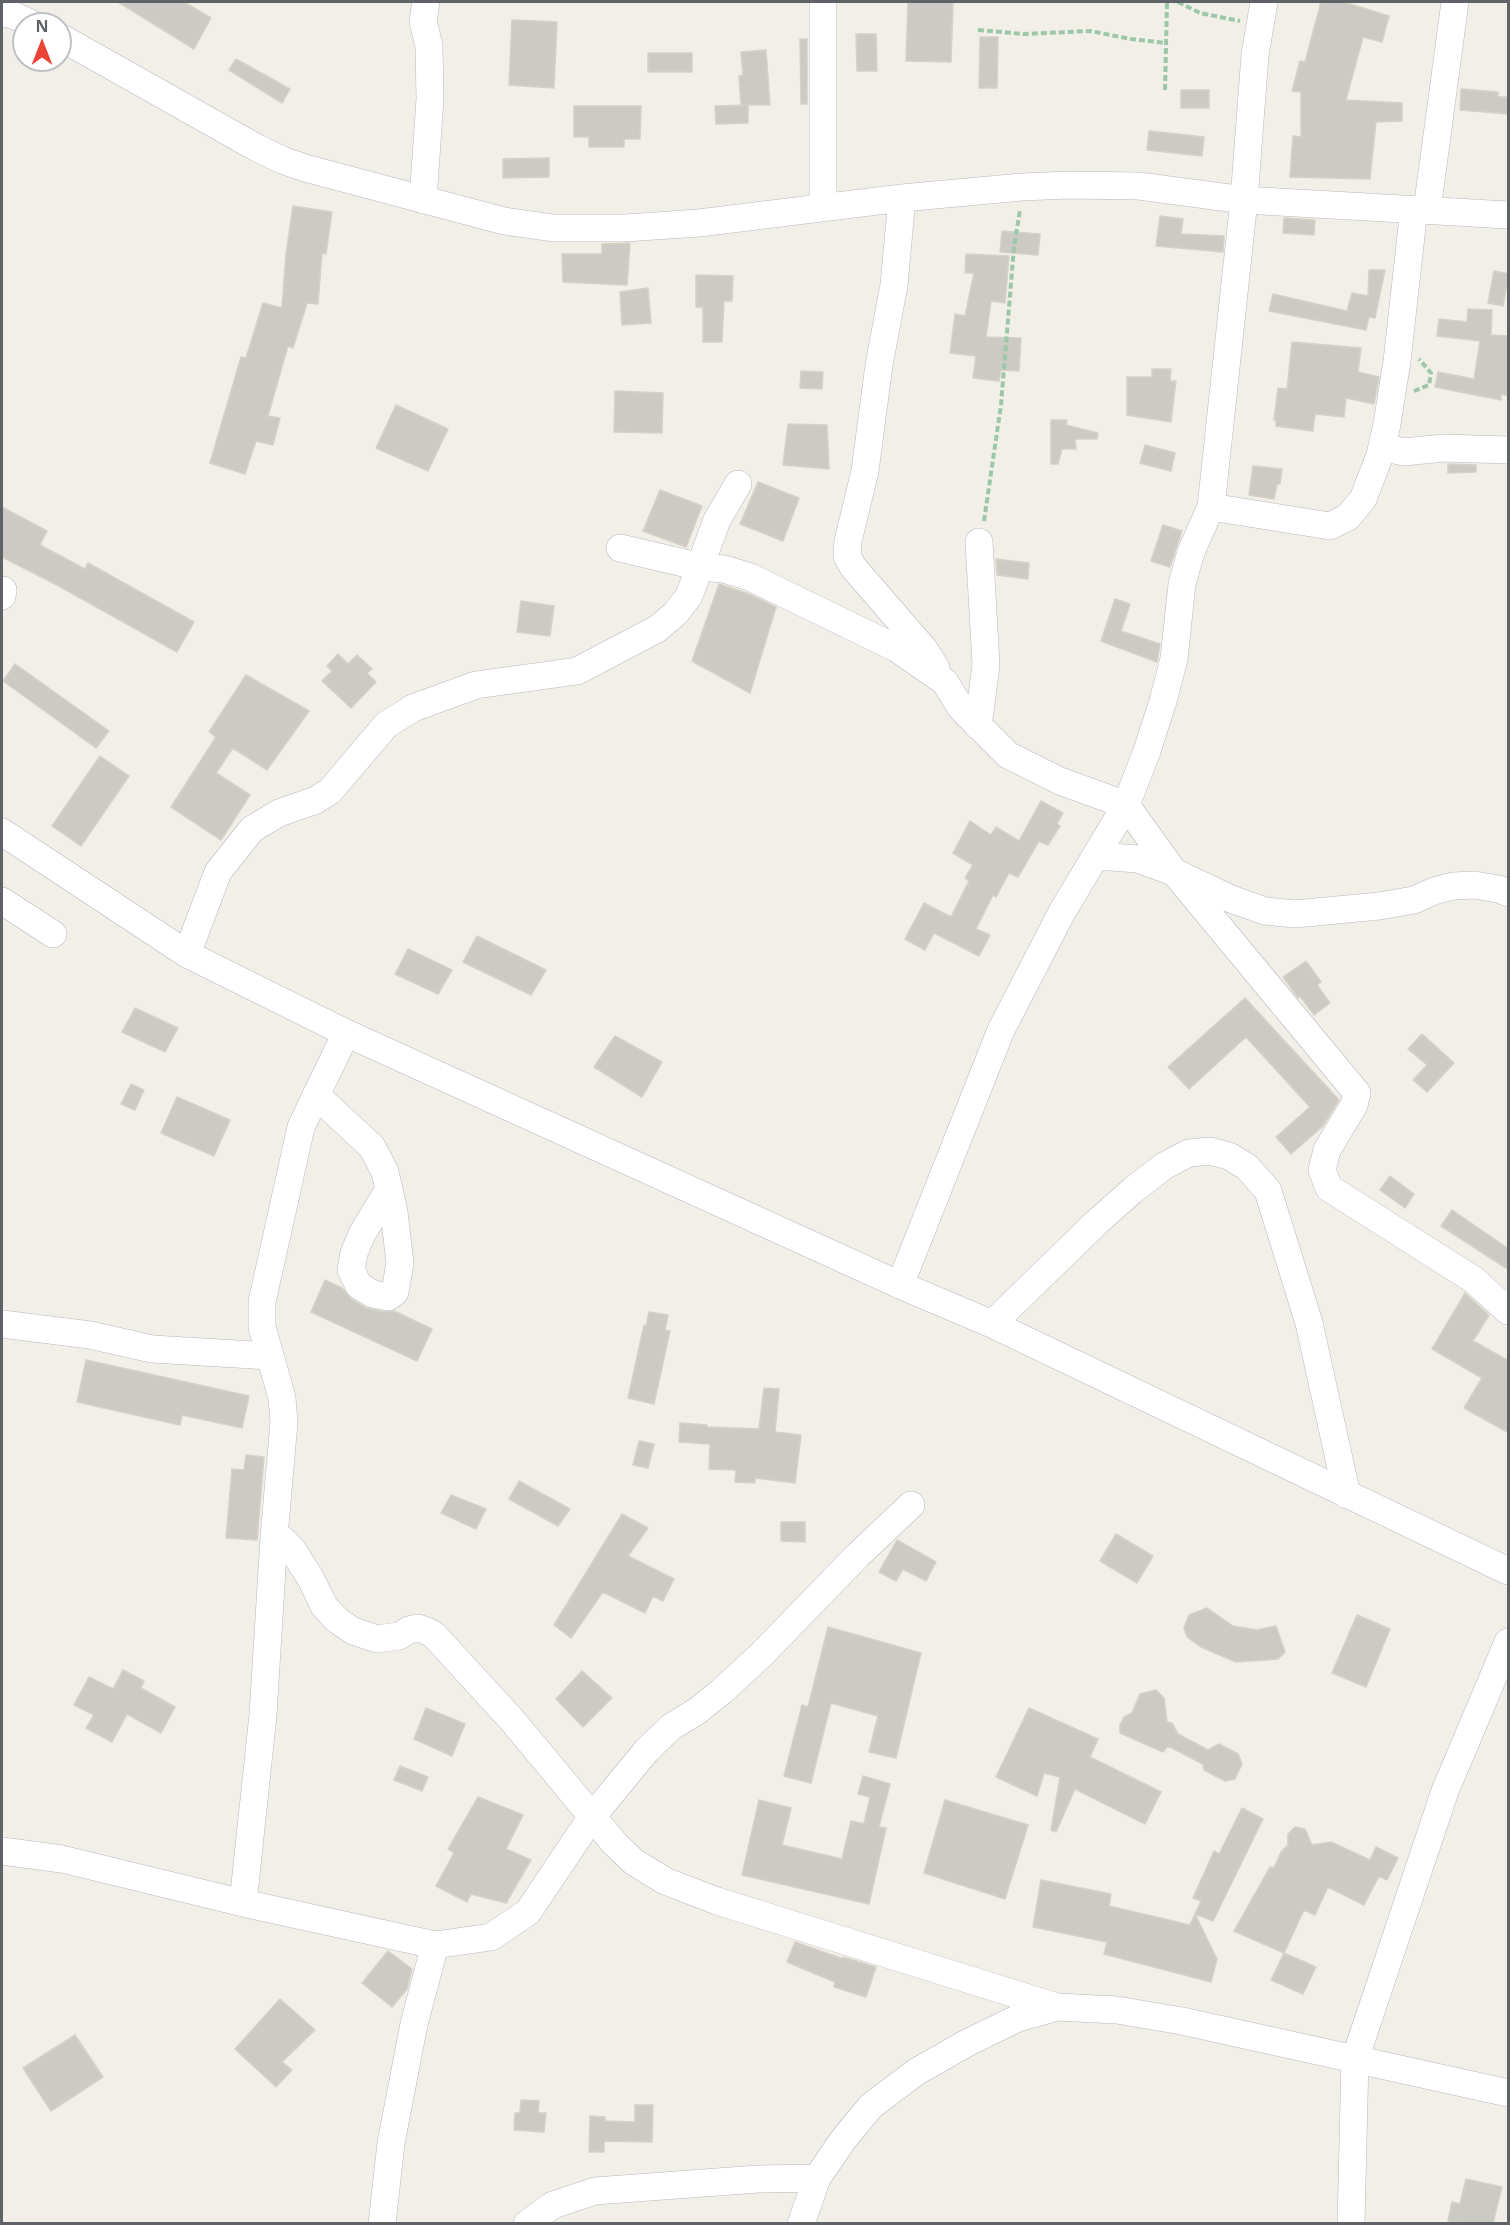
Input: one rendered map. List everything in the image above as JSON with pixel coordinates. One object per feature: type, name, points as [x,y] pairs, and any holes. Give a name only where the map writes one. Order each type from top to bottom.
[{"type":"street","points":[[423,200],[430,99],[429,46],[423,21],[426,2]]},
{"type":"street","points":[[823,2],[823,207]]},
{"type":"street","points":[[1211,507],[1330,526],[1348,517],[1363,499],[1382,447],[1455,2]]},
{"type":"street","points":[[900,1285],[1001,1030],[1062,912],[1126,805],[1147,751],[1174,659],[1182,584],[1191,552],[1211,507],[1262,14]]},
{"type":"street","points":[[72,44],[282,160],[504,221],[553,228],[625,228],[699,223],[902,198],[1022,187],[1139,186],[1244,200],[1509,214]]},
{"type":"street","points":[[902,198],[894,285],[879,365],[865,471],[848,541],[847,556],[853,567],[924,649],[961,708],[1008,754],[1060,781],[1126,805],[1174,872],[1347,1078],[1357,1093],[1354,1105],[1327,1150],[1322,1170],[1329,1188],[1474,1280],[1509,1311]]},
{"type":"street","points":[[1382,447],[1404,452],[1444,448],[1509,450]]},
{"type":"street","points":[[187,954],[218,872],[252,829],[279,813],[316,800],[330,791],[386,725],[413,708],[476,686],[577,671],[657,629],[675,615],[689,596],[717,520],[738,484]]},
{"type":"street","points":[[978,726],[986,665],[979,542]]},
{"type":"street","points":[[620,548],[701,567],[724,569],[750,577],[896,648],[945,682]]},
{"type":"street","points":[[2,832],[187,954],[346,1033],[900,1285],[992,1324],[1509,1571]]},
{"type":"street","points":[[1097,856],[1138,860],[1174,872],[1231,899],[1265,911],[1295,914],[1379,906],[1413,900],[1453,886],[1474,885],[1509,893]]},
{"type":"street","points":[[2,901],[53,934]]},
{"type":"street","points":[[243,1904],[263,1715],[284,1422],[282,1398],[262,1327],[262,1302],[301,1127],[346,1033]]},
{"type":"street","points":[[316,1095],[372,1147],[385,1172],[389,1189]]},
{"type":"street","points":[[992,1324],[1097,1222],[1164,1166],[1189,1153],[1210,1151],[1229,1156],[1247,1167],[1268,1191],[1309,1323],[1347,1495]]},
{"type":"street","points":[[2,1324],[90,1335],[152,1350],[270,1356]]},
{"type":"street","points":[[2,1851],[62,1859],[243,1904],[435,1945],[491,1937],[528,1912],[591,1818],[647,1750],[671,1727],[697,1711],[730,1684],[858,1554],[911,1505]]},
{"type":"street","points":[[274,1537],[283,1540],[292,1549],[311,1579],[324,1606],[337,1620],[353,1631],[370,1638],[387,1639],[418,1628],[438,1639],[512,1720],[591,1818],[615,1844],[634,1862],[665,1881],[717,1901],[1057,2007],[1128,2012],[1182,2021],[1509,2093]]},
{"type":"street","points":[[1351,2223],[1355,2059],[1445,1791],[1509,1642]]},
{"type":"street","points":[[382,2223],[391,2143],[412,2035],[435,1945]]},
{"type":"street","points":[[801,2223],[817,2178],[843,2139],[871,2106],[916,2072],[967,2043],[1018,2018],[1057,2007]]},
{"type":"street","points":[[527,2223],[554,2205],[595,2191],[817,2178]]},
{"type":"path","points":[[1165,90],[1167,2]]},
{"type":"path","points":[[1178,2],[1200,13],[1262,14]]},
{"type":"path","points":[[978,30],[1024,34],[1090,31],[1166,43]]},
{"type":"path","points":[[979,542],[1001,405],[1014,247],[1022,187]]},
{"type":"building","points":[[118,2],[184,2],[211,18],[194,49]]},
{"type":"building","points":[[908,2],[953,2],[951,62],[906,61]]},
{"type":"building","points":[[1321,2],[1343,2],[1389,16],[1382,42],[1363,37],[1346,100],[1402,103],[1402,121],[1376,122],[1370,179],[1290,177],[1293,136],[1301,137],[1301,92],[1292,91],[1300,61],[1305,62]]},
{"type":"building","points":[[512,20],[557,22],[554,88],[509,85]]},
{"type":"building","points":[[856,34],[876,34],[877,71],[857,71]]},
{"type":"building","points":[[980,37],[998,37],[997,88],[979,88]]},
{"type":"building","points":[[800,39],[807,39],[807,104],[801,104]]},
{"type":"building","points":[[766,50],[770,105],[741,105],[739,76],[743,75],[741,52]]},
{"type":"building","points":[[648,53],[692,53],[692,72],[648,72]]},
{"type":"building","points":[[236,59],[290,89],[282,103],[229,70]]},
{"type":"building","points":[[1461,89],[1498,92],[1498,97],[1509,97],[1509,114],[1460,110]]},
{"type":"building","points":[[1181,90],[1209,90],[1209,108],[1181,108]]},
{"type":"building","points":[[748,105],[748,123],[716,124],[715,106]]},
{"type":"building","points":[[574,106],[641,106],[640,139],[624,139],[624,147],[589,147],[589,137],[574,137]]},
{"type":"building","points":[[1149,131],[1204,137],[1202,156],[1147,150]]},
{"type":"building","points":[[549,158],[549,177],[503,178],[503,159]]},
{"type":"building","points":[[293,206],[332,212],[326,254],[322,253],[318,304],[307,303],[293,348],[288,346],[268,416],[280,418],[273,445],[256,441],[245,474],[210,463],[241,357],[246,358],[263,303],[282,308],[286,254]]},
{"type":"building","points":[[1160,216],[1183,219],[1181,234],[1224,236],[1223,252],[1156,246]]},
{"type":"building","points":[[1284,218],[1315,220],[1314,235],[1283,233]]},
{"type":"building","points":[[1002,231],[1040,234],[1038,255],[1000,252]]},
{"type":"building","points":[[630,243],[627,285],[563,282],[562,254],[602,254],[602,244]]},
{"type":"building","points":[[966,254],[1009,256],[1005,303],[991,301],[986,337],[1021,338],[1019,371],[1001,370],[999,381],[973,378],[976,356],[950,353],[955,314],[965,316],[974,273],[965,273]]},
{"type":"building","points":[[1369,270],[1385,270],[1375,318],[1369,317],[1366,330],[1269,311],[1273,294],[1347,311],[1352,293],[1368,296]]},
{"type":"building","points":[[1494,271],[1509,274],[1503,306],[1488,303]]},
{"type":"building","points":[[696,275],[733,276],[732,301],[724,301],[722,342],[703,342],[703,307],[696,307]]},
{"type":"building","points":[[648,288],[651,323],[622,325],[620,292]]},
{"type":"building","points":[[1468,309],[1492,310],[1491,335],[1509,336],[1509,396],[1501,394],[1501,400],[1435,387],[1438,372],[1474,379],[1480,341],[1437,336],[1439,319],[1467,322]]},
{"type":"building","points":[[1292,342],[1361,348],[1358,372],[1379,377],[1374,404],[1346,398],[1344,417],[1315,414],[1313,431],[1276,426],[1276,420],[1274,420],[1278,388],[1287,389]]},
{"type":"building","points":[[1152,369],[1171,369],[1170,381],[1176,381],[1171,422],[1127,415],[1127,377],[1152,377]]},
{"type":"building","points":[[801,371],[823,372],[822,389],[800,388]]},
{"type":"building","points":[[615,391],[663,393],[662,433],[614,432]]},
{"type":"building","points":[[396,405],[448,429],[428,471],[376,448]]},
{"type":"building","points":[[1051,420],[1067,420],[1066,425],[1098,433],[1097,439],[1075,439],[1076,449],[1062,449],[1058,464],[1051,464]]},
{"type":"building","points":[[788,424],[827,425],[829,469],[783,465]]},
{"type":"building","points":[[1145,445],[1175,453],[1171,471],[1140,463]]},
{"type":"building","points":[[1448,464],[1476,465],[1476,472],[1448,473]]},
{"type":"building","points":[[1253,466],[1282,469],[1280,484],[1277,484],[1274,499],[1249,495]]},
{"type":"building","points":[[758,482],[799,498],[783,541],[740,524]]},
{"type":"building","points":[[660,490],[702,506],[686,547],[643,531]]},
{"type":"building","points":[[2,507],[47,531],[40,545],[85,569],[88,563],[194,622],[177,652],[2,557]]},
{"type":"building","points":[[1163,525],[1182,531],[1170,567],[1151,561]]},
{"type":"building","points":[[996,559],[1029,563],[1028,579],[997,575]]},
{"type":"building","points":[[719,584],[749,594],[776,607],[750,693],[692,661]]},
{"type":"building","points":[[1115,599],[1130,604],[1121,631],[1160,644],[1157,662],[1101,641]]},
{"type":"building","points":[[521,601],[554,606],[550,636],[517,632]]},
{"type":"building","points":[[338,654],[348,664],[357,655],[372,669],[367,673],[376,682],[351,708],[322,681],[332,671],[327,666]]},
{"type":"building","points":[[15,664],[109,731],[96,748],[3,681]]},
{"type":"building","points":[[246,675],[309,711],[267,770],[233,748],[216,773],[250,795],[221,840],[171,807],[216,737],[209,732]]},
{"type":"building","points":[[100,756],[129,776],[81,846],[52,826]]},
{"type":"building","points":[[1041,801],[1063,813],[1057,824],[1060,826],[1048,845],[1039,841],[1018,877],[1009,873],[996,897],[993,895],[976,929],[990,935],[979,956],[934,933],[925,950],[905,939],[924,903],[951,917],[969,881],[965,878],[973,865],[953,853],[970,821],[991,835],[996,827],[1019,841]]},
{"type":"building","points":[[477,936],[546,970],[531,995],[463,962]]},
{"type":"building","points":[[408,949],[452,970],[438,994],[395,974]]},
{"type":"building","points":[[1306,961],[1321,982],[1317,985],[1330,1003],[1314,1015],[1283,977]]},
{"type":"building","points":[[1245,998],[1339,1100],[1323,1126],[1291,1154],[1276,1137],[1310,1107],[1246,1037],[1189,1089],[1168,1067]]},
{"type":"building","points":[[135,1008],[178,1028],[165,1052],[122,1032]]},
{"type":"building","points":[[1422,1034],[1454,1063],[1427,1092],[1413,1080],[1427,1065],[1408,1049]]},
{"type":"building","points":[[615,1036],[662,1062],[642,1097],[594,1067]]},
{"type":"building","points":[[131,1084],[144,1090],[135,1110],[121,1104]]},
{"type":"building","points":[[177,1097],[230,1120],[214,1156],[161,1133]]},
{"type":"building","points":[[1390,1176],[1414,1194],[1405,1208],[1380,1190]]},
{"type":"building","points":[[1452,1210],[1509,1249],[1509,1270],[1441,1226]]},
{"type":"building","points":[[325,1280],[342,1288],[351,1299],[366,1308],[385,1312],[394,1311],[432,1329],[417,1361],[311,1312]]},
{"type":"building","points":[[1465,1293],[1489,1315],[1473,1341],[1509,1361],[1509,1433],[1464,1408],[1482,1378],[1432,1349]]},
{"type":"building","points":[[649,1312],[668,1315],[665,1330],[670,1331],[654,1404],[628,1398]]},
{"type":"building","points":[[86,1360],[249,1396],[242,1428],[182,1415],[180,1425],[77,1402]]},
{"type":"building","points":[[764,1388],[779,1389],[775,1432],[801,1435],[795,1483],[755,1478],[755,1483],[735,1482],[736,1470],[709,1469],[710,1444],[679,1442],[680,1423],[707,1425],[707,1427],[759,1429]]},
{"type":"building","points":[[639,1441],[654,1444],[648,1468],[633,1465]]},
{"type":"building","points":[[246,1455],[264,1457],[257,1540],[226,1538],[232,1469],[244,1470]]},
{"type":"building","points":[[519,1481],[570,1509],[558,1526],[509,1499]]},
{"type":"building","points":[[451,1495],[486,1509],[476,1529],[441,1513]]},
{"type":"building","points":[[622,1514],[648,1528],[628,1556],[674,1579],[663,1601],[653,1596],[645,1613],[603,1592],[571,1638],[554,1625]]},
{"type":"building","points":[[781,1522],[805,1522],[805,1542],[781,1541]]},
{"type":"building","points":[[1116,1534],[1153,1556],[1137,1583],[1100,1561]]},
{"type":"building","points":[[897,1540],[936,1562],[926,1581],[903,1569],[896,1581],[879,1572]]},
{"type":"building","points":[[1207,1608],[1233,1626],[1257,1630],[1276,1626],[1285,1652],[1278,1659],[1236,1662],[1201,1647],[1187,1637],[1184,1627],[1189,1615]]},
{"type":"building","points":[[1357,1615],[1390,1629],[1366,1687],[1332,1673]]},
{"type":"building","points":[[828,1627],[921,1653],[896,1758],[869,1752],[878,1716],[831,1703],[811,1783],[784,1776],[802,1705],[808,1707]]},
{"type":"building","points":[[123,1670],[144,1681],[141,1688],[175,1707],[161,1733],[127,1714],[112,1742],[86,1728],[94,1715],[74,1705],[89,1677],[113,1689]]},
{"type":"building","points":[[582,1671],[612,1698],[583,1727],[556,1699]]},
{"type":"building","points":[[1156,1690],[1164,1698],[1167,1722],[1172,1723],[1178,1734],[1208,1750],[1219,1744],[1238,1754],[1242,1764],[1235,1779],[1225,1781],[1204,1770],[1203,1764],[1168,1746],[1163,1752],[1120,1733],[1120,1725],[1124,1717],[1132,1713],[1140,1694]]},
{"type":"building","points":[[426,1708],[465,1724],[452,1756],[414,1739]]},
{"type":"building","points":[[1029,1708],[1098,1739],[1090,1757],[1161,1792],[1145,1824],[1075,1789],[1056,1832],[1051,1830],[1060,1777],[1044,1773],[1037,1796],[996,1777]]},
{"type":"building","points":[[400,1766],[428,1777],[422,1791],[394,1780]]},
{"type":"building","points":[[863,1776],[890,1784],[879,1827],[886,1828],[869,1904],[742,1875],[759,1800],[791,1808],[782,1845],[842,1859],[851,1821],[864,1824],[870,1797],[858,1794]]},
{"type":"building","points":[[478,1797],[523,1815],[506,1849],[531,1860],[506,1903],[471,1894],[467,1902],[436,1886],[454,1853],[448,1849]]},
{"type":"building","points":[[945,1800],[1028,1825],[1005,1899],[924,1873]]},
{"type":"building","points":[[1242,1808],[1263,1819],[1213,1921],[1195,1914],[1201,1901],[1193,1898],[1214,1851],[1219,1854]]},
{"type":"building","points":[[1295,1827],[1305,1829],[1312,1845],[1331,1842],[1370,1860],[1376,1847],[1398,1858],[1387,1880],[1379,1876],[1364,1905],[1328,1887],[1315,1915],[1304,1910],[1284,1953],[1234,1931],[1270,1867],[1274,1868],[1281,1852],[1288,1845],[1288,1834]]},
{"type":"building","points":[[1041,1880],[1111,1894],[1109,1906],[1190,1925],[1195,1914],[1217,1959],[1211,1982],[1104,1954],[1107,1942],[1033,1927]]},
{"type":"building","points":[[795,1942],[843,1959],[843,1957],[876,1967],[866,1997],[834,1987],[835,1982],[787,1962]]},
{"type":"building","points":[[388,1951],[412,1969],[407,1989],[392,2007],[362,1983]]},
{"type":"building","points":[[1284,1953],[1316,1967],[1303,1994],[1271,1980]]},
{"type":"building","points":[[280,1999],[315,2030],[282,2062],[292,2070],[276,2087],[235,2049]]},
{"type":"building","points":[[75,2035],[103,2077],[51,2111],[23,2068]]},
{"type":"building","points":[[521,2100],[539,2101],[538,2113],[546,2113],[544,2132],[514,2130],[515,2113],[520,2113]]},
{"type":"building","points":[[635,2105],[653,2105],[652,2142],[604,2141],[604,2152],[589,2152],[590,2116],[605,2117],[605,2121],[635,2122]]},
{"type":"building","points":[[1466,2179],[1502,2187],[1493,2223],[1448,2221],[1452,2202],[1460,2204]]}]
